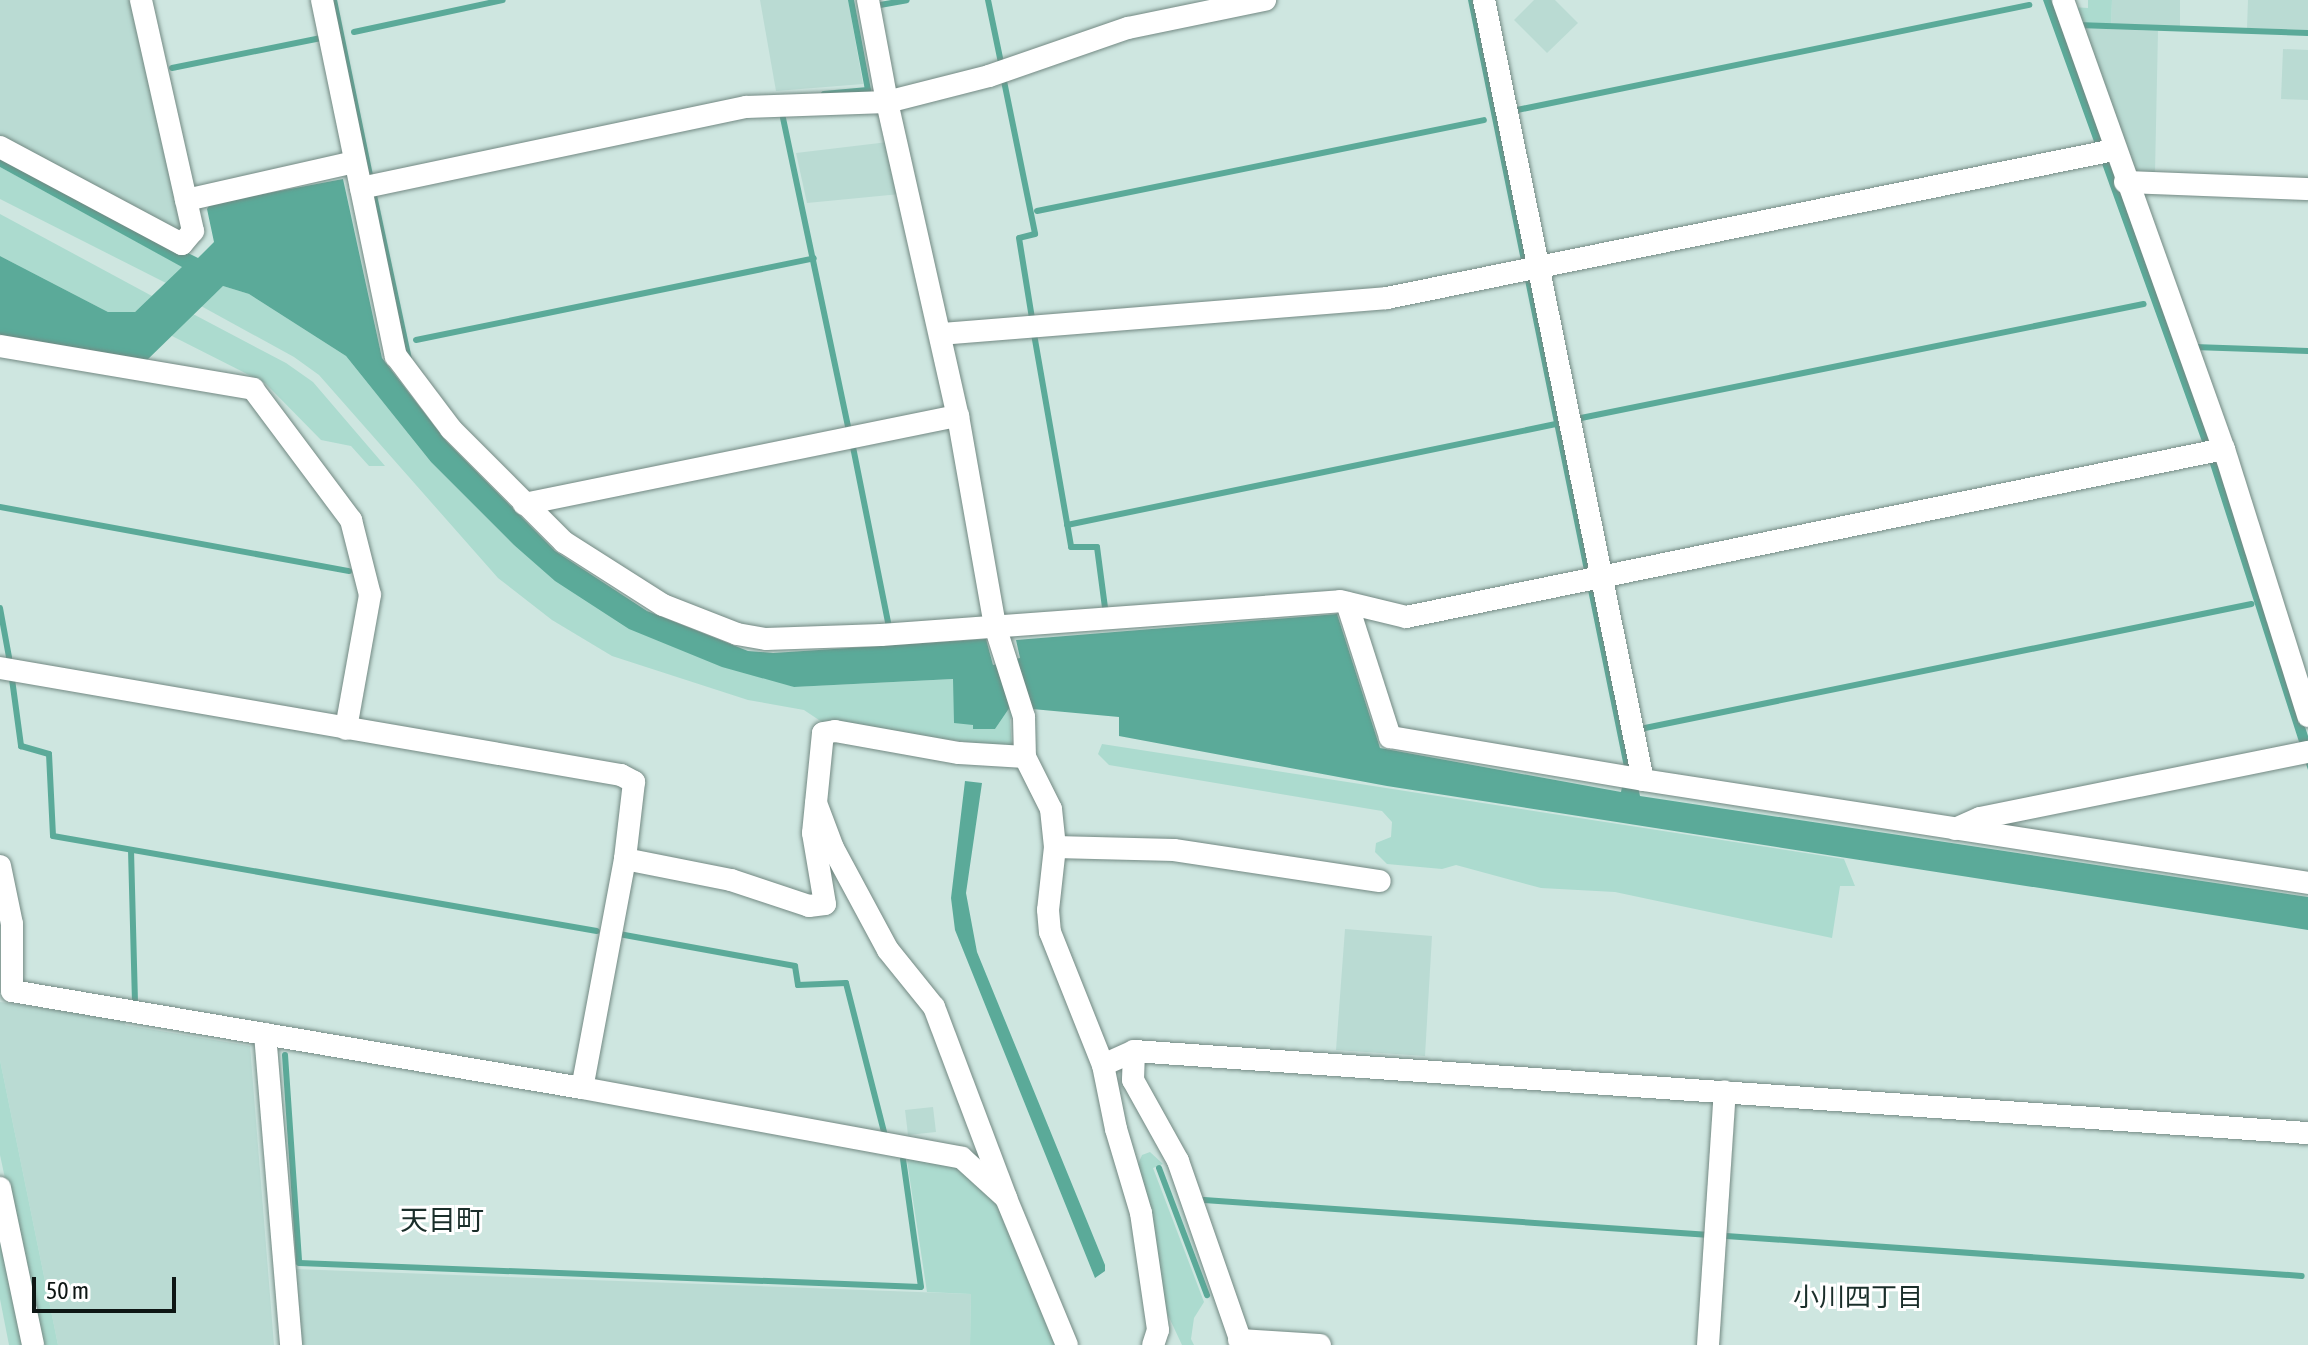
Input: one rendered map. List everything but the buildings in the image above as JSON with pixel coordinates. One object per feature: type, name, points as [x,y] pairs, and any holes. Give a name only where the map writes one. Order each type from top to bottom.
[{"type":"street","points":[[0,147],[182,244],[193,231],[141,0]]},
{"type":"street","points":[[322,0],[396,356],[451,429],[564,542],[606,572],[663,605],[737,634],[780,639],[1347,603],[1406,617],[2213,452]]},
{"type":"street","points":[[868,0],[887,102],[958,416],[995,626],[1024,717],[1025,757],[1051,809],[1055,847],[1048,910],[1050,932],[1103,1065],[1116,1129],[1144,1226],[1161,1340]]},
{"type":"street","points":[[361,188],[746,107],[887,102],[989,76],[1128,28],[1265,0]]},
{"type":"street","points":[[1484,0],[1530,268],[1602,577],[1643,780]]},
{"type":"street","points":[[2063,0],[2105,152],[2125,182],[2213,452],[2308,716]]},
{"type":"street","points":[[941,334],[1387,298],[2105,152]]},
{"type":"street","points":[[186,200],[355,162]]},
{"type":"street","points":[[2125,182],[2308,189]]},
{"type":"street","points":[[0,346],[253,389],[351,520],[370,595],[346,729]]},
{"type":"street","points":[[524,504],[958,416]]},
{"type":"street","points":[[1347,603],[1390,737],[1643,780],[2308,883]]},
{"type":"street","points":[[0,668],[621,775],[634,782],[625,859],[582,1088]]},
{"type":"street","points":[[625,859],[731,880],[809,906],[825,904],[813,833],[823,733],[835,731],[959,753],[1025,757]]},
{"type":"street","points":[[1955,829],[1980,818],[2304,753]]},
{"type":"street","points":[[816,803],[833,848],[888,950],[934,1007],[1006,1198],[1067,1345]]},
{"type":"street","points":[[1055,847],[1174,850],[1380,881]]},
{"type":"street","points":[[0,866],[12,924],[12,991],[582,1088],[962,1158],[1006,1198]]},
{"type":"street","points":[[265,1034],[291,1345]]},
{"type":"street","points":[[1103,1065],[1134,1051],[2308,1133]]},
{"type":"street","points":[[1134,1051],[1133,1080],[1178,1161],[1240,1342],[1320,1345]]},
{"type":"street","points":[[1708,1345],[1725,1092]]},
{"type":"street","points":[[0,1188],[33,1345]]},
{"type":"shaded area","points":[[0,0],[134,0],[182,231],[179,234],[0,139]]},
{"type":"shaded area","points":[[760,0],[848,0],[863,84],[776,91]]},
{"type":"shaded area","points":[[1468,0],[1475,0],[1640,796],[2308,897],[2308,930],[1387,786],[1119,736],[1119,717],[1010,707],[995,729],[973,729],[973,725],[954,723],[953,679],[794,687],[722,667],[629,629],[555,581],[514,545],[431,462],[346,356],[249,294],[223,286],[145,362],[0,336],[0,256],[108,312],[135,312],[182,267],[0,167],[0,155],[184,255],[188,253],[198,258],[214,242],[207,209],[210,204],[343,179],[382,358],[446,441],[555,551],[647,611],[748,651],[773,653],[986,639],[993,665],[1020,658],[1016,640],[1337,614],[1380,748],[1621,792],[1625,772]]},
{"type":"shaded area","points":[[1534,0],[1555,0],[1578,23],[1547,53],[1514,20]]},
{"type":"shaded area","points":[[2043,0],[2054,0],[2217,458],[2308,736],[2308,770],[2209,461]]},
{"type":"shaded area","points":[[2088,0],[2112,0],[2111,24],[2077,23],[2072,7],[2088,8]]},
{"type":"shaded area","points":[[2112,0],[2180,0],[2180,26],[2111,24]]},
{"type":"shaded area","points":[[2248,0],[2308,0],[2308,30],[2247,28]]},
{"type":"shaded area","points":[[2078,28],[2158,31],[2155,173],[2136,172]]},
{"type":"shaded area","points":[[2283,49],[2308,50],[2308,100],[2281,99]]},
{"type":"shaded area","points":[[888,142],[900,194],[807,203],[796,153]]},
{"type":"shaded area","points":[[0,167],[183,267],[166,283],[0,199]]},
{"type":"shaded area","points":[[377,195],[412,359],[408,360],[371,196]]},
{"type":"shaded area","points":[[0,214],[152,296],[135,312],[108,312],[0,256]]},
{"type":"shaded area","points":[[223,286],[249,294],[346,356],[431,462],[514,545],[794,687],[954,679],[973,726],[995,729],[1010,707],[1014,713],[1010,720],[1012,748],[822,722],[804,710],[748,700],[612,656],[552,620],[498,578],[319,375],[294,357],[201,306]]},
{"type":"shaded area","points":[[193,314],[286,363],[313,382],[385,466],[369,466],[351,446],[321,440],[265,383],[170,335]]},
{"type":"shaded area","points":[[1102,744],[1844,859],[1855,886],[1840,886],[1832,938],[1615,892],[1541,888],[1456,865],[1442,869],[1387,864],[1375,852],[1376,843],[1391,837],[1392,822],[1382,811],[1109,765],[1098,754]]},
{"type":"shaded area","points":[[965,781],[982,783],[966,893],[977,952],[1105,1265],[1105,1271],[1095,1278],[955,930],[951,898]]},
{"type":"shaded area","points":[[1345,929],[1432,936],[1425,1056],[1336,1050]]},
{"type":"shaded area","points":[[0,1002],[124,1020],[125,1025],[250,1046],[274,1345],[58,1345],[0,1060]]},
{"type":"shaded area","points":[[0,1060],[58,1345],[41,1345],[0,1155]]},
{"type":"shaded area","points":[[933,1107],[936,1132],[908,1135],[905,1110]]},
{"type":"shaded area","points":[[1150,1152],[1163,1164],[1153,1168],[1204,1302],[1194,1318],[1191,1339],[1194,1345],[1182,1345],[1167,1313],[1137,1167],[1142,1155]]},
{"type":"shaded area","points":[[906,1154],[955,1162],[997,1200],[1059,1345],[970,1345],[971,1294],[927,1292]]},
{"type":"shaded area","points":[[0,1237],[23,1345],[9,1345],[0,1299]]},
{"type":"shaded area","points":[[294,1269],[971,1294],[970,1345],[300,1345]]},
{"type":"waterway","points":[[334,0],[370,176]]},
{"type":"waterway","points":[[354,32],[503,0]]},
{"type":"waterway","points":[[824,94],[868,90],[851,0]]},
{"type":"waterway","points":[[880,5],[907,0]]},
{"type":"waterway","points":[[988,0],[1001,63]]},
{"type":"waterway","points":[[1517,110],[2029,5]]},
{"type":"waterway","points":[[2077,25],[2308,33]]},
{"type":"waterway","points":[[172,68],[321,38]]},
{"type":"waterway","points":[[1004,81],[1035,234],[1019,238],[1032,318]]},
{"type":"waterway","points":[[783,118],[849,430]]},
{"type":"waterway","points":[[1037,211],[1484,120]]},
{"type":"waterway","points":[[416,340],[814,258]]},
{"type":"waterway","points":[[1581,418],[2144,304]]},
{"type":"waterway","points":[[1034,334],[1071,547],[1097,547],[1105,608]]},
{"type":"waterway","points":[[2194,347],[2308,351]]},
{"type":"waterway","points":[[1067,525],[1561,423]]},
{"type":"waterway","points":[[853,447],[889,627]]},
{"type":"waterway","points":[[0,507],[349,571]]},
{"type":"waterway","points":[[1645,728],[2251,604]]},
{"type":"waterway","points":[[0,608],[9,657]]},
{"type":"waterway","points":[[12,679],[21,746],[49,754],[53,836],[597,931]]},
{"type":"waterway","points":[[131,850],[135,1001]]},
{"type":"waterway","points":[[619,934],[795,966],[798,985],[846,983],[885,1136]]},
{"type":"waterway","points":[[285,1055],[299,1263],[921,1287],[903,1159]]},
{"type":"waterway","points":[[1159,1168],[1207,1295]]},
{"type":"waterway","points":[[1204,1200],[1710,1235]]},
{"type":"waterway","points":[[1726,1236],[2302,1276]]},
{"type":"district","name":"天目町","points":[[442,1220]]},
{"type":"district","name":"小川四丁目","points":[[1858,1298]]}]
